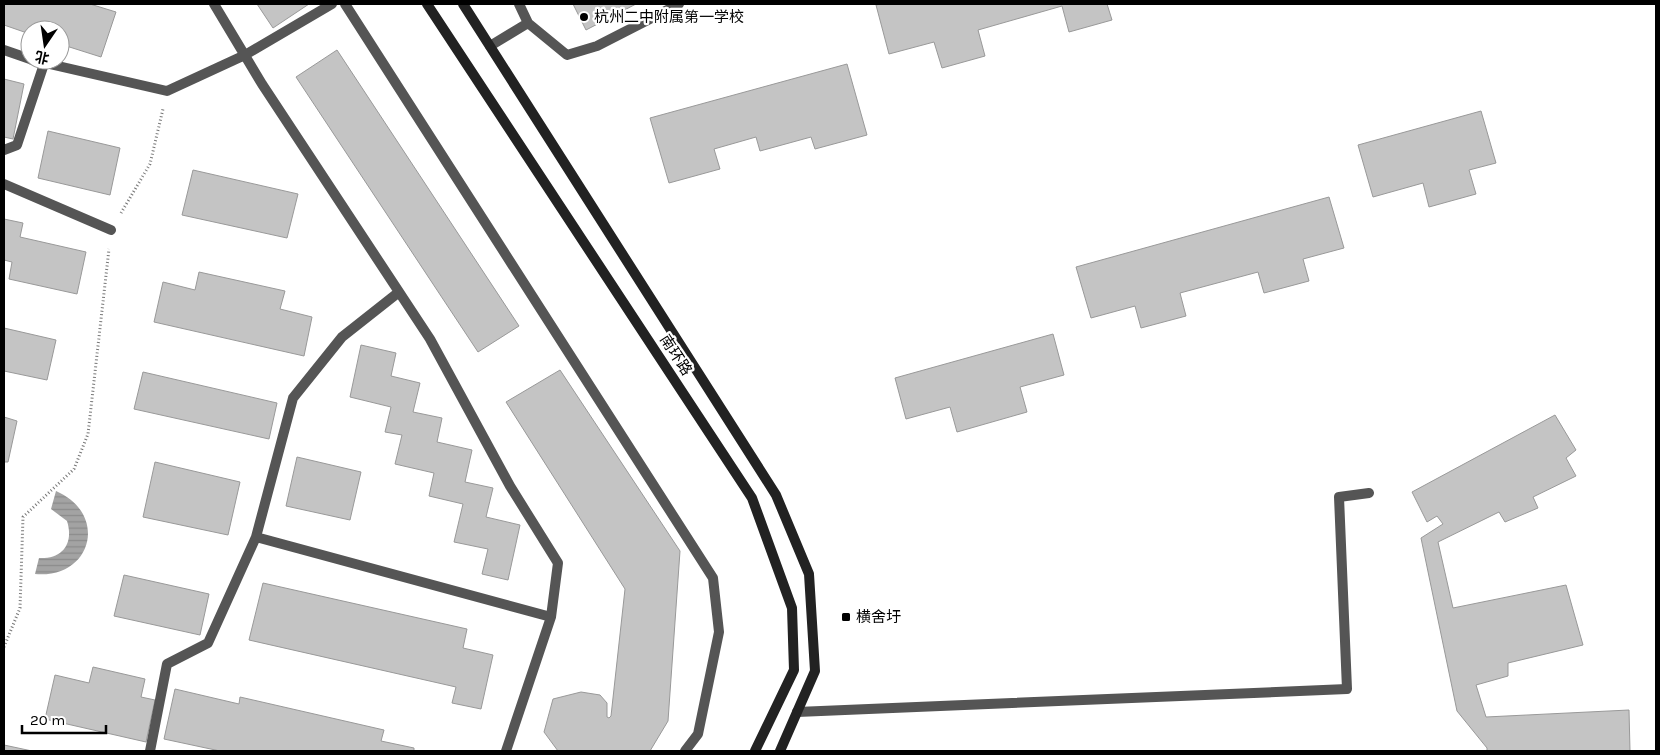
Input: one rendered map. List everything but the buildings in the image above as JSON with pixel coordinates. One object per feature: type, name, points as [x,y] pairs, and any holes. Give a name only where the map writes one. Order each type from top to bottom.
[{"type":"main road","name":"南环路","points":[[427,4],[752,498],[792,608],[794,670],[754,751]]},
{"type":"main road","name":"南环路","points":[[463,4],[776,496],[808,574],[814,671],[780,751]]},
{"type":"lane","points":[[214,4],[430,339],[510,486],[558,563],[551,617],[506,751]]},
{"type":"lane","points":[[70,70],[167,91],[245,54],[332,4]]},
{"type":"lane","points":[[345,4],[713,578],[719,632],[698,734],[685,751]]},
{"type":"lane","points":[[520,4],[528,23],[567,55],[597,46],[680,4]]},
{"type":"lane","points":[[490,46],[528,23]]},
{"type":"lane","points":[[4,50],[20,56]]},
{"type":"lane","points":[[4,150],[17,145],[42,70]]},
{"type":"lane","points":[[4,184],[111,230]]},
{"type":"lane","points":[[150,751],[167,664],[208,643],[256,536],[293,398],[342,337],[399,292]]},
{"type":"lane","points":[[797,712],[1347,689],[1339,497],[1368,493]]},
{"type":"lane","points":[[256,536],[551,617]]},
{"type":"path","points":[[4,647],[20,608],[23,517],[74,469],[88,434],[111,230],[150,164],[167,91]]},
{"type":"shaded area","points":[[56,491],[73,501],[83,514],[88,529],[87,543],[81,556],[70,566],[54,573],[35,574],[39,558],[47,558],[60,553],[68,543],[69,529],[67,521],[51,509]]},
{"type":"place","name":"杭州二中附属第一学校","points":[[584,17]]},
{"type":"place","name":"横舍圩","points":[[846,617]]}]
